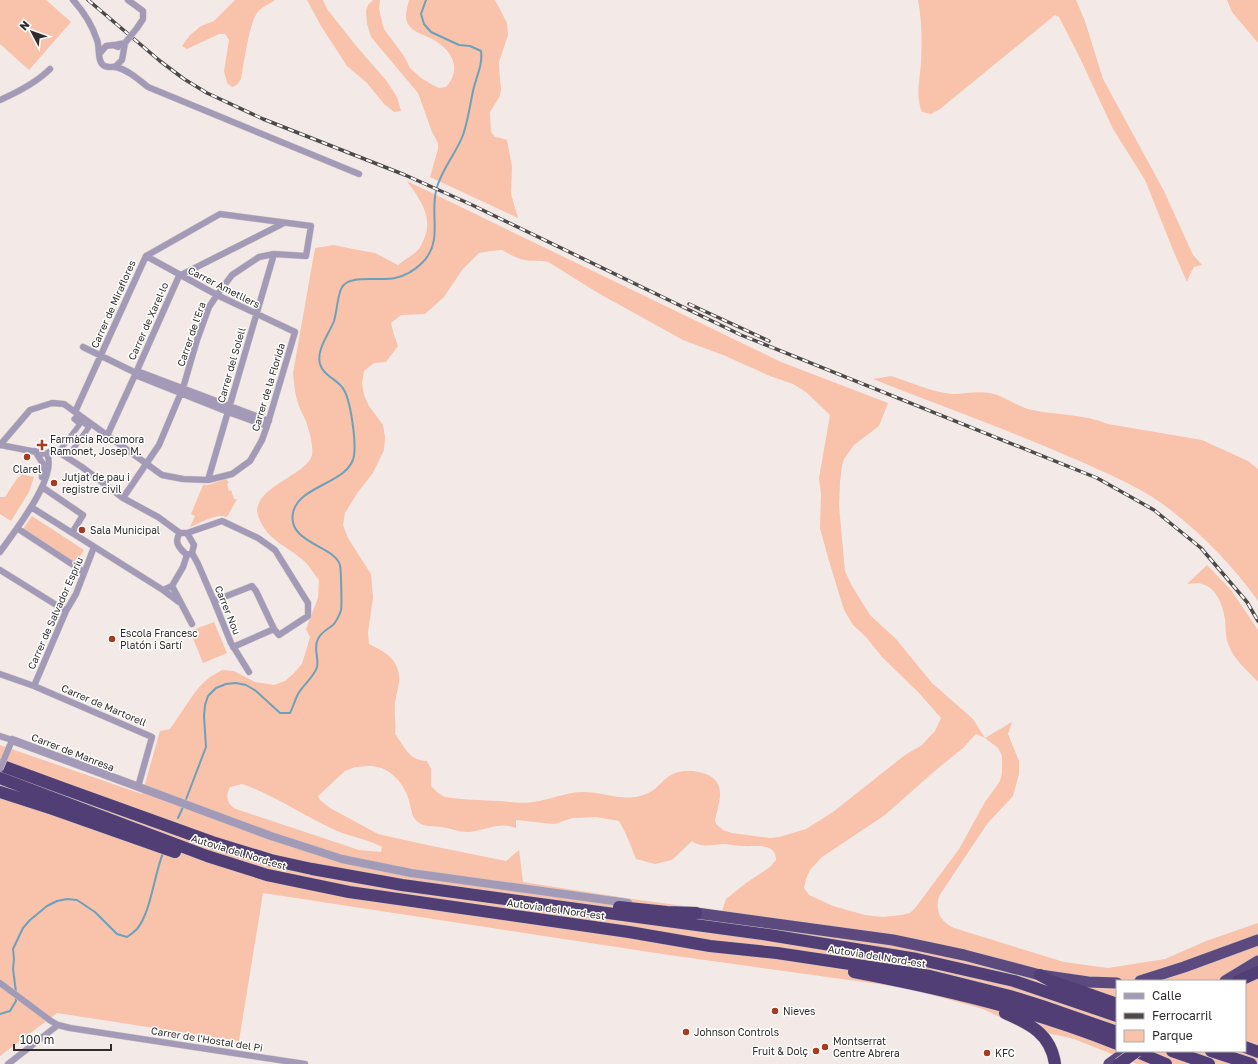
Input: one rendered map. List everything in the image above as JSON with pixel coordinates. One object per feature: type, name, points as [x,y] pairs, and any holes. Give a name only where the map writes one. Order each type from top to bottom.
[{"type":"highway","name":"Autovia del Nord-est","points":[[0,764],[212,842],[271,860],[402,885],[769,935],[917,959],[1014,980],[1116,1016]]},
{"type":"highway","name":"Autovia del Nord-est","points":[[0,778],[207,856],[253,871],[307,884],[349,892],[629,932],[710,946],[777,952],[936,977],[1036,1004],[1116,1032]]},
{"type":"highway","points":[[0,792],[204,862],[253,871]]},
{"type":"highway","points":[[490,896],[575,901],[615,907],[696,913],[893,940],[964,954],[1040,975],[1088,982],[1116,983]]},
{"type":"highway","points":[[1143,980],[1258,940]]},
{"type":"highway","points":[[710,946],[733,954],[892,979],[988,1001],[1045,1018],[1116,1044]]},
{"type":"highway","points":[[1227,980],[1258,961]]},
{"type":"highway","points":[[1240,980],[1258,972]]},
{"type":"highway","points":[[1040,975],[1051,981],[1116,1004]]},
{"type":"highway","points":[[1246,982],[1258,976]]},
{"type":"highway","points":[[963,996],[1006,1013],[1034,1028],[1049,1043],[1055,1064]]},
{"type":"highway","points":[[1246,1047],[1258,1051]]},
{"type":"highway","points":[[1109,1064],[1126,1052]]},
{"type":"highway","points":[[1118,1064],[1135,1052]]},
{"type":"highway","points":[[1138,1052],[1166,1064]]},
{"type":"highway","points":[[1175,1052],[1210,1064]]},
{"type":"highway","points":[[1214,1052],[1251,1064]]},
{"type":"street","points":[[73,0],[89,20],[97,39],[100,60],[105,66],[112,68],[115,67],[131,74],[148,87],[359,174]]},
{"type":"street","points":[[115,67],[122,57],[124,43],[143,19],[143,10],[128,0]]},
{"type":"street","points":[[97,39],[119,48],[131,74]]},
{"type":"street","points":[[100,53],[103,48],[124,43]]},
{"type":"street","points":[[0,100],[38,80],[50,69]]},
{"type":"street","name":"Carrer de Miraflores","points":[[75,412],[146,256],[220,214],[311,226]]},
{"type":"street","name":"Carrer de Xarel·lo","points":[[107,436],[179,276],[282,223]]},
{"type":"street","name":"Carrer de l'Era","points":[[123,498],[159,445],[182,391],[197,340],[209,308],[217,295],[232,275],[259,258],[274,254],[306,256],[311,226]]},
{"type":"street","name":"Carrer del Solell","points":[[208,480],[274,254]]},
{"type":"street","name":"Carrer Ametllers","points":[[146,256],[179,276],[256,315],[295,332]]},
{"type":"street","name":"Carrer de la Florida","points":[[0,445],[30,410],[52,403],[64,404],[162,475],[183,480],[208,480],[232,474],[250,461],[262,440],[295,332]]},
{"type":"street","points":[[83,348],[228,412],[268,424]]},
{"type":"street","points":[[182,391],[230,405],[268,424]]},
{"type":"street","points":[[76,417],[89,428],[69,455],[60,450],[80,424],[74,419],[76,417]]},
{"type":"street","points":[[0,445],[47,454],[49,452],[60,453],[82,467],[123,498],[158,517],[180,533],[188,533],[222,521],[258,538],[275,550],[308,603],[308,616],[279,635],[274,629],[256,591],[252,586],[214,601]]},
{"type":"street","points":[[35,451],[43,464]]},
{"type":"street","points":[[37,496],[41,484],[44,457],[47,454]]},
{"type":"street","points":[[0,552],[31,507],[42,487],[49,463],[47,454]]},
{"type":"street","points":[[42,487],[83,515],[72,533]]},
{"type":"street","points":[[31,507],[163,590],[180,603]]},
{"type":"street","points":[[17,528],[84,572]]},
{"type":"street","points":[[180,533],[177,536],[177,543],[180,549],[190,554]]},
{"type":"street","points":[[163,590],[172,586],[194,545],[188,533]]},
{"type":"street","name":"Carrer de Salvador Espriu","points":[[34,686],[66,611],[76,594],[94,547]]},
{"type":"street","name":"Carrer Nou","points":[[190,554],[214,601],[233,647],[249,672]]},
{"type":"street","points":[[0,570],[66,611]]},
{"type":"street","points":[[172,586],[192,624]]},
{"type":"street","points":[[233,647],[274,629]]},
{"type":"street","name":"Carrer de Martorell","points":[[0,674],[34,686],[152,736],[138,787]]},
{"type":"street","name":"Carrer de Manresa","points":[[0,736],[11,742],[317,852],[355,863],[411,873],[696,913]]},
{"type":"street","points":[[0,770],[11,742]]},
{"type":"street","points":[[0,983],[58,1025],[8,1064]]},
{"type":"street","name":"Carrer de l'Hostal del Pi","points":[[58,1025],[305,1064]]},
{"type":"green space","points":[[0,0],[46,0],[71,22],[29,70],[0,44]]},
{"type":"green space","points":[[235,0],[275,0],[261,9],[254,19],[247,44],[241,79],[237,85],[232,87],[227,83],[224,71],[229,40],[225,34],[219,34],[187,49],[182,46],[190,35],[201,26],[214,21]]},
{"type":"green space","points":[[307,0],[323,0],[327,9],[357,47],[386,80],[397,97],[401,111],[394,112],[384,104],[367,83],[347,66],[321,26]]},
{"type":"green space","points":[[373,0],[380,0],[379,9],[384,29],[404,56],[410,68],[421,78],[439,88],[446,87],[451,80],[454,73],[452,60],[445,48],[439,43],[410,27],[406,15],[409,0],[495,0],[507,23],[508,35],[499,62],[501,89],[500,96],[490,112],[491,132],[495,137],[507,140],[512,166],[511,194],[518,218],[430,177],[438,149],[438,143],[432,132],[418,93],[371,37],[367,24],[366,11],[368,5]]},
{"type":"green space","points":[[918,0],[1076,0],[1085,21],[1103,79],[1164,191],[1193,255],[1202,265],[1194,267],[1187,282],[1145,180],[1113,129],[1059,17],[1055,15],[940,109],[931,114],[922,112],[919,100],[918,88],[922,39]]},
{"type":"green space","points":[[1227,0],[1258,0],[1258,43],[1232,12]]},
{"type":"green space","points":[[407,181],[781,362],[888,403],[879,426],[854,445],[844,459],[842,466],[839,506],[845,571],[852,586],[870,615],[896,639],[932,683],[973,719],[985,738],[1012,722],[1008,734],[1019,761],[1019,774],[1013,796],[987,824],[939,896],[938,911],[942,919],[954,928],[1064,962],[1108,968],[1165,959],[1206,941],[1258,923],[1258,1064],[1137,1064],[1074,1039],[1021,1027],[983,1009],[907,988],[669,955],[263,893],[239,1041],[57,1013],[0,1056],[0,745],[142,794],[160,731],[170,729],[193,695],[210,677],[222,670],[234,671],[255,682],[274,685],[285,681],[302,664],[310,637],[306,629],[318,598],[319,580],[304,561],[267,532],[259,518],[257,509],[259,503],[271,489],[303,467],[312,455],[310,436],[306,420],[300,410],[293,373],[315,248],[334,245],[375,253],[398,265],[419,249],[427,231],[426,215],[420,201]],"holes":[[[502,250],[528,261],[544,261],[550,263],[598,293],[683,340],[793,384],[806,392],[830,415],[819,478],[821,494],[820,528],[844,610],[853,625],[866,637],[882,657],[919,693],[941,718],[935,731],[922,745],[905,755],[833,812],[806,829],[779,837],[770,838],[732,833],[723,830],[716,824],[715,820],[720,796],[718,785],[710,776],[693,771],[675,773],[668,777],[654,790],[640,796],[633,797],[619,797],[583,792],[570,793],[529,803],[445,797],[431,786],[431,769],[427,761],[411,756],[395,734],[395,703],[399,682],[398,668],[391,658],[381,650],[369,644],[368,632],[373,598],[371,574],[348,538],[343,525],[345,513],[358,492],[373,473],[384,450],[385,437],[383,425],[369,406],[364,395],[362,383],[364,371],[374,363],[386,362],[398,346],[391,323],[401,315],[425,314],[444,297],[462,270],[479,253]],[[976,734],[985,738],[998,748],[1002,756],[1002,773],[1000,781],[985,802],[959,849],[910,913],[883,917],[865,915],[833,906],[809,895],[804,888],[806,879],[810,870],[822,857],[885,815],[963,748]],[[369,766],[383,768],[388,771],[398,780],[405,790],[415,820],[426,826],[471,832],[496,826],[510,826],[516,828],[516,820],[554,824],[573,818],[596,817],[619,821],[636,859],[655,864],[672,860],[692,841],[699,845],[722,844],[769,848],[773,850],[776,860],[770,867],[726,899],[722,911],[523,882],[519,850],[506,861],[432,846],[378,834],[330,808],[320,800],[318,796],[345,771],[355,767]],[[242,784],[277,799],[333,829],[376,844],[382,847],[381,852],[359,850],[236,809],[231,805],[227,797],[230,787]]]},
{"type":"green space","points":[[891,376],[945,393],[985,392],[1001,396],[1027,409],[1080,416],[1108,424],[1202,440],[1248,461],[1258,469],[1258,601],[1229,564],[1196,531],[1162,503],[1141,490],[1058,452],[1005,430],[873,379]]},
{"type":"green space","points":[[21,474],[34,477],[29,492],[11,521],[0,514],[0,497],[5,497]]},
{"type":"green space","points":[[226,479],[229,483],[227,484],[229,491],[231,490],[234,499],[237,499],[227,517],[213,517],[190,527],[195,516],[191,514],[203,485],[208,485]]},
{"type":"green space","points":[[32,516],[84,550],[75,564],[23,529]]},
{"type":"green space","points":[[1207,565],[1231,590],[1258,630],[1258,682],[1238,661],[1229,646],[1223,609],[1215,593],[1212,589],[1200,583],[1187,584]]},
{"type":"green space","points":[[214,622],[227,653],[203,663],[190,631]]},
{"type":"waterway","points":[[185,802],[206,747],[204,716],[208,696],[216,688],[226,684],[236,683],[246,685],[256,691],[280,713],[290,713],[298,694],[317,667],[316,646],[318,639],[334,624],[341,610],[340,565],[330,553],[304,538],[297,531],[293,523],[293,513],[297,504],[304,496],[343,473],[350,465],[354,456],[353,430],[348,400],[342,387],[322,368],[319,359],[321,348],[334,321],[341,289],[344,284],[357,280],[389,279],[399,277],[417,267],[429,254],[433,245],[434,237],[434,209],[436,191],[441,176],[463,135],[481,61],[481,51],[470,46],[459,45],[431,32],[424,24],[421,14],[426,0]]},
{"type":"waterway","points":[[178,818],[183,807]]},
{"type":"waterway","points":[[16,992],[13,969],[13,949],[23,928],[30,920],[47,906],[57,901],[67,899],[77,900],[95,912],[117,934],[127,937],[137,929],[146,913],[163,853]]},
{"type":"waterway","points":[[0,1014],[10,1011],[16,1001],[16,996]]},
{"type":"railway","points":[[88,0],[160,61],[184,79],[207,93],[263,119],[405,175],[470,204],[741,335],[1097,478],[1154,510],[1201,548],[1247,602],[1258,621]]},
{"type":"railway","points":[[689,304],[769,341]]},
{"type":"place","name":"Farmàcia Rocamora Ramonet, Josep M.","points":[[42,445]]},
{"type":"place","name":"Clarel","points":[[27,457]]},
{"type":"place","name":"Jutjat de pau i registre civil","points":[[54,483]]},
{"type":"place","name":"Sala Municipal","points":[[82,530]]},
{"type":"place","name":"Escola Francesc Platón i Sartí","points":[[112,639]]},
{"type":"place","name":"Nieves","points":[[775,1011]]},
{"type":"place","name":"Johnson Controls","points":[[686,1032]]},
{"type":"place","name":"Montserrat Centre Abrera","points":[[825,1047]]},
{"type":"place","name":"Fruit & Dolç","points":[[816,1051]]},
{"type":"place","name":"KFC","points":[[987,1053]]}]
